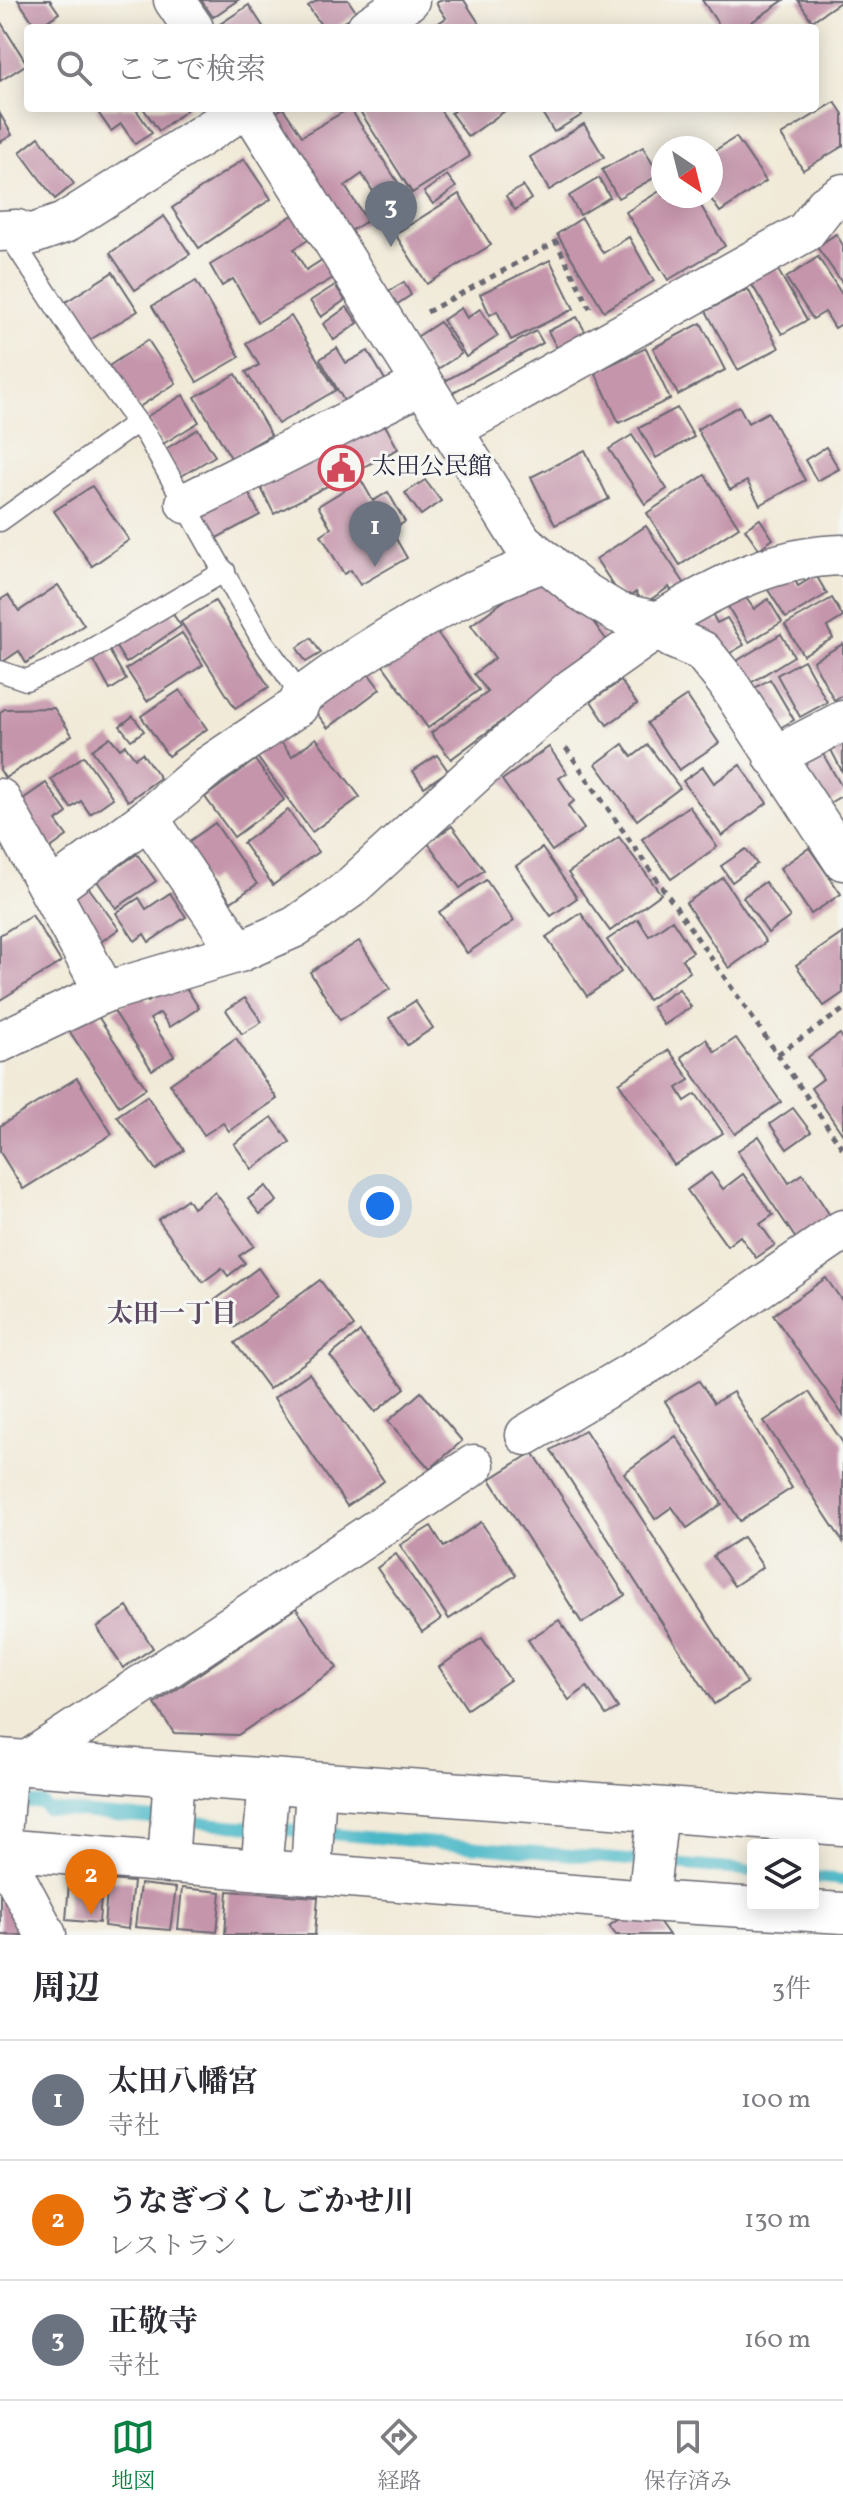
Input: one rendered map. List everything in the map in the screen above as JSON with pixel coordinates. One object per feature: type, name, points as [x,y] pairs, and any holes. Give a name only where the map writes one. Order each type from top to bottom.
[{"type":"street","points":[[174,0],[190,24]]},
{"type":"street","points":[[2,230],[30,235],[64,223],[242,112]]},
{"type":"street","points":[[251,112],[522,542],[582,591],[618,613],[658,622],[672,638],[702,651],[727,682],[843,860]]},
{"type":"street","points":[[451,430],[609,345],[805,232],[825,206],[843,194]]},
{"type":"street","points":[[186,503],[422,384]]},
{"type":"street","points":[[0,1042],[105,992],[239,952],[295,927],[349,889],[543,714],[648,635],[658,622],[744,575],[782,562],[843,555]]},
{"type":"street","points":[[51,890],[148,818],[209,766],[298,706],[302,696],[374,643],[462,596],[546,561]]},
{"type":"street","points":[[774,757],[843,721]]},
{"type":"street","points":[[0,799],[105,992]]},
{"type":"street","points":[[148,818],[239,952]]},
{"type":"street","points":[[526,1435],[657,1358],[843,1230]]},
{"type":"street","points":[[9,1769],[474,1465]]},
{"type":"street","points":[[9,1769],[173,1791],[656,1828],[843,1823]]},
{"type":"street","points":[[0,1848],[9,1769]]},
{"type":"street","points":[[168,1863],[173,1791]]},
{"type":"street","points":[[261,1870],[267,1799]]},
{"type":"street","points":[[311,1874],[315,1802]]},
{"type":"street","points":[[648,1901],[656,1828]]},
{"type":"street","points":[[46,1935],[0,1849],[648,1901],[843,1913]]},
{"type":"lane","points":[[2,230],[136,423],[186,503],[262,640],[302,696]]},
{"type":"lane","points":[[0,521],[136,423]]},
{"type":"lane","points":[[0,671],[26,680],[49,670],[225,571]]},
{"type":"path","points":[[390,332],[556,242],[609,345]]},
{"type":"path","points":[[543,714],[843,1149]]},
{"type":"path","points":[[778,1054],[843,1010]]},
{"type":"building","points":[[18,0],[50,0],[59,13],[43,24],[34,24]]},
{"type":"building","points":[[182,0],[201,0],[188,9]]},
{"type":"building","points":[[201,0],[238,0],[213,17]]},
{"type":"building","points":[[318,0],[348,0],[357,13],[341,24],[320,24],[308,6]]},
{"type":"building","points":[[441,0],[464,0],[479,24],[437,24],[446,18],[436,3]]},
{"type":"building","points":[[702,0],[784,0],[749,24],[718,24]]},
{"type":"building","points":[[798,0],[843,0],[812,21]]},
{"type":"building","points":[[249,5],[261,24],[220,24]]},
{"type":"building","points":[[0,21],[24,59],[24,66],[0,81]]},
{"type":"building","points":[[835,102],[843,114],[843,146],[803,170],[781,135]]},
{"type":"building","points":[[98,112],[138,112],[152,133],[135,144],[121,124],[111,131]]},
{"type":"building","points":[[146,112],[184,112],[159,131]]},
{"type":"building","points":[[277,112],[286,112],[302,136],[343,112],[353,112],[406,195],[384,209],[362,174],[345,186],[367,221],[345,234],[269,117]]},
{"type":"building","points":[[361,112],[442,112],[470,156],[412,193]]},
{"type":"building","points":[[452,112],[503,112],[468,137]]},
{"type":"building","points":[[542,112],[580,112],[582,115],[554,132]]},
{"type":"building","points":[[0,114],[12,135],[0,142]]},
{"type":"building","points":[[584,124],[604,157],[549,190],[530,157]]},
{"type":"building","points":[[39,137],[74,184],[55,199],[20,152]]},
{"type":"building","points":[[736,137],[766,181],[720,212],[717,208],[723,208],[723,145]]},
{"type":"building","points":[[643,147],[651,161],[651,179],[618,198],[602,170]]},
{"type":"building","points":[[244,159],[271,199],[199,248],[172,208]]},
{"type":"building","points":[[447,175],[456,187],[433,204],[424,192]]},
{"type":"building","points":[[599,178],[610,197],[580,215],[569,196]]},
{"type":"building","points":[[523,186],[531,199],[515,210],[506,196]]},
{"type":"building","points":[[459,194],[491,245],[427,284],[395,234]]},
{"type":"building","points":[[651,196],[651,208],[702,208],[725,246],[668,280],[626,212]]},
{"type":"building","points":[[293,215],[308,240],[294,249],[306,270],[322,260],[333,278],[258,322],[233,279],[222,286],[210,265]]},
{"type":"building","points":[[164,216],[190,254],[135,290],[110,253]]},
{"type":"building","points":[[582,218],[603,253],[629,237],[654,281],[604,311],[557,234]]},
{"type":"building","points":[[836,234],[843,245],[843,284],[817,247]]},
{"type":"building","points":[[818,257],[843,296],[843,323],[835,328],[825,312],[813,319],[786,278]]},
{"type":"building","points":[[550,260],[574,309],[511,340],[497,311],[490,315],[480,294]]},
{"type":"building","points":[[775,265],[807,320],[782,334],[749,280]]},
{"type":"building","points":[[113,272],[138,311],[88,341],[64,303]]},
{"type":"building","points":[[196,281],[240,357],[197,382],[152,306]]},
{"type":"building","points":[[404,282],[411,295],[390,309],[382,295]]},
{"type":"building","points":[[335,285],[345,300],[321,317],[310,301]]},
{"type":"building","points":[[748,289],[779,348],[738,370],[706,311]]},
{"type":"building","points":[[347,307],[358,323],[334,340],[323,324]]},
{"type":"building","points":[[461,308],[467,318],[480,309],[498,336],[466,357],[443,320]]},
{"type":"building","points":[[291,316],[336,390],[278,424],[246,372],[259,365],[246,343]]},
{"type":"building","points":[[577,317],[586,333],[557,348],[548,331]]},
{"type":"building","points":[[440,322],[461,354],[433,372],[412,340]]},
{"type":"building","points":[[701,323],[725,370],[678,395],[653,348]]},
{"type":"building","points":[[536,331],[543,343],[439,400],[432,388]]},
{"type":"building","points":[[148,340],[176,383],[136,409],[109,366]]},
{"type":"building","points":[[337,348],[346,363],[368,351],[387,383],[347,406],[320,359]]},
{"type":"building","points":[[646,348],[670,399],[619,423],[595,372]]},
{"type":"building","points":[[236,374],[271,435],[231,458],[195,397]]},
{"type":"building","points":[[183,395],[199,422],[163,444],[146,417]]},
{"type":"building","points":[[739,406],[748,423],[768,412],[805,480],[760,505],[747,481],[730,490],[697,429]]},
{"type":"building","points":[[677,408],[694,437],[656,458],[639,428]]},
{"type":"building","points":[[378,412],[398,449],[274,514],[255,476]]},
{"type":"building","points":[[198,429],[215,456],[180,477],[164,450]]},
{"type":"building","points":[[632,435],[667,489],[645,504],[609,449]]},
{"type":"building","points":[[826,447],[839,469],[817,481],[805,460]]},
{"type":"building","points":[[585,450],[609,499],[555,525],[531,477]]},
{"type":"building","points":[[705,475],[739,527],[680,565],[647,513]]},
{"type":"building","points":[[361,480],[373,501],[388,492],[405,522],[391,530],[407,558],[360,585],[351,570],[344,574],[321,535],[331,528],[318,506]]},
{"type":"building","points":[[425,480],[441,501],[421,515],[405,493]]},
{"type":"building","points":[[243,482],[260,515],[213,540],[195,507]]},
{"type":"building","points":[[92,486],[129,540],[92,566],[54,511]]},
{"type":"building","points":[[760,519],[773,539],[759,549],[745,529]]},
{"type":"building","points":[[646,526],[689,590],[676,598],[669,587],[644,604],[636,592],[624,601],[596,559]]},
{"type":"building","points":[[816,575],[827,594],[786,618],[768,590],[793,576],[798,586]]},
{"type":"building","points":[[538,576],[582,607],[608,642],[451,759],[431,733],[488,692],[474,674],[495,658],[471,625]]},
{"type":"building","points":[[58,585],[84,625],[26,663],[19,651],[1,663],[0,600],[8,595],[19,611]]},
{"type":"building","points":[[744,595],[754,609],[768,599],[782,622],[749,642],[727,605]]},
{"type":"building","points":[[832,598],[843,617],[827,627],[833,638],[803,655],[785,625]]},
{"type":"building","points":[[215,601],[269,687],[235,708],[181,622]]},
{"type":"building","points":[[168,607],[181,626],[126,663],[114,644]]},
{"type":"building","points":[[709,608],[717,623],[727,618],[744,645],[718,660],[682,624]]},
{"type":"building","points":[[428,620],[479,690],[428,728],[377,657]]},
{"type":"building","points":[[182,633],[203,665],[147,701],[126,669]]},
{"type":"building","points":[[781,634],[794,656],[749,684],[735,662]]},
{"type":"building","points":[[311,638],[321,653],[306,662],[297,648]]},
{"type":"building","points":[[843,644],[843,695],[834,700],[813,661]]},
{"type":"building","points":[[109,650],[126,680],[110,690],[93,659]]},
{"type":"building","points":[[804,660],[827,702],[800,717],[777,675]]},
{"type":"building","points":[[362,665],[380,689],[328,728],[309,703]]},
{"type":"building","points":[[770,679],[794,720],[771,733],[748,692]]},
{"type":"building","points":[[621,681],[637,704],[607,725],[591,701]]},
{"type":"building","points":[[180,690],[207,729],[168,756],[141,716]]},
{"type":"building","points":[[687,696],[719,743],[679,770],[647,723]]},
{"type":"building","points":[[54,708],[72,735],[5,778],[0,770],[0,712],[5,709]]},
{"type":"building","points":[[133,716],[144,731],[131,740],[120,726]]},
{"type":"building","points":[[110,737],[120,749],[125,745],[135,758],[142,753],[160,778],[128,801],[92,750]]},
{"type":"building","points":[[277,737],[292,756],[316,738],[360,797],[312,832],[255,754]]},
{"type":"building","points":[[843,743],[843,773],[831,750]]},
{"type":"building","points":[[623,744],[632,757],[648,745],[680,788],[637,820],[596,764]]},
{"type":"building","points":[[549,747],[567,773],[559,778],[574,801],[568,806],[584,829],[552,851],[502,780]]},
{"type":"building","points":[[820,749],[843,789],[843,795],[821,808],[795,763]]},
{"type":"building","points":[[437,755],[448,771],[424,787],[413,771]]},
{"type":"building","points":[[84,756],[113,798],[90,814],[81,801],[71,808],[51,779]]},
{"type":"building","points":[[255,760],[284,800],[234,837],[205,797]]},
{"type":"building","points":[[740,765],[767,803],[722,836],[683,781],[703,767],[714,783]]},
{"type":"building","points":[[46,783],[67,813],[56,821],[67,836],[45,852],[13,806]]},
{"type":"building","points":[[689,806],[717,847],[671,879],[642,839]]},
{"type":"building","points":[[288,810],[318,852],[273,885],[243,843]]},
{"type":"building","points":[[215,823],[257,884],[231,902],[214,878],[206,883],[181,847]]},
{"type":"building","points":[[452,826],[484,870],[460,888],[428,843]]},
{"type":"building","points":[[619,837],[661,894],[610,931],[568,873]]},
{"type":"building","points":[[542,848],[577,898],[551,916],[516,866]]},
{"type":"building","points":[[809,848],[841,894],[811,914],[780,868]]},
{"type":"building","points":[[746,849],[757,864],[732,882],[721,866]]},
{"type":"building","points":[[137,854],[156,881],[116,908],[97,881]]},
{"type":"building","points":[[723,878],[766,942],[729,968],[686,903]]},
{"type":"building","points":[[486,880],[514,921],[467,953],[439,912]]},
{"type":"building","points":[[765,882],[790,917],[768,933],[743,897]]},
{"type":"building","points":[[86,884],[119,929],[96,945],[64,900]]},
{"type":"building","points":[[170,893],[186,917],[149,942],[144,934],[135,941],[116,913],[139,898],[146,909]]},
{"type":"building","points":[[581,913],[621,972],[587,996],[546,937]]},
{"type":"building","points":[[32,915],[61,962],[0,1000],[0,935]]},
{"type":"building","points":[[638,919],[649,936],[672,920],[693,952],[682,959],[690,972],[648,1000],[607,940]]},
{"type":"building","points":[[843,933],[843,993],[824,1006],[796,965]]},
{"type":"building","points":[[359,941],[390,989],[340,1020],[310,972]]},
{"type":"building","points":[[181,980],[199,1008],[170,1027],[160,1013],[150,1019],[174,1056],[152,1070],[114,1011],[142,992],[148,1002]]},
{"type":"building","points":[[679,989],[691,1007],[664,1025],[652,1007]]},
{"type":"building","points":[[245,998],[262,1022],[242,1034],[226,1010]]},
{"type":"building","points":[[415,1001],[433,1028],[407,1045],[389,1018]]},
{"type":"building","points":[[95,1012],[146,1088],[119,1106],[68,1029]]},
{"type":"building","points":[[840,1034],[843,1039],[843,1135],[811,1088],[823,1079],[808,1057]]},
{"type":"building","points":[[236,1038],[277,1099],[229,1131],[223,1123],[204,1135],[170,1084]]},
{"type":"building","points":[[736,1038],[781,1102],[735,1134],[681,1057],[706,1039],[715,1052]]},
{"type":"building","points":[[669,1050],[690,1080],[677,1088],[685,1101],[696,1094],[723,1133],[674,1165],[619,1083]]},
{"type":"building","points":[[77,1078],[112,1134],[23,1189],[0,1152],[0,1126]]},
{"type":"building","points":[[147,1096],[184,1150],[156,1170],[117,1116]]},
{"type":"building","points":[[793,1108],[811,1132],[787,1149],[770,1124]]},
{"type":"building","points":[[272,1117],[290,1142],[252,1169],[234,1144]]},
{"type":"building","points":[[759,1136],[789,1183],[803,1174],[831,1217],[796,1239],[737,1151]]},
{"type":"building","points":[[711,1173],[723,1189],[743,1174],[773,1215],[760,1224],[775,1245],[756,1258],[740,1236],[727,1246],[687,1190]]},
{"type":"building","points":[[266,1186],[277,1201],[260,1214],[248,1199]]},
{"type":"building","points":[[215,1192],[254,1246],[239,1256],[245,1263],[228,1276],[222,1268],[203,1282],[158,1220],[187,1199],[193,1208]]},
{"type":"building","points":[[258,1268],[278,1296],[235,1327],[215,1300]]},
{"type":"building","points":[[826,1278],[843,1302],[843,1415],[773,1315]]},
{"type":"building","points":[[320,1280],[354,1326],[269,1389],[235,1343]]},
{"type":"building","points":[[360,1332],[405,1388],[375,1412],[330,1356]]},
{"type":"building","points":[[309,1373],[384,1481],[347,1506],[274,1398]]},
{"type":"building","points":[[699,1381],[714,1403],[733,1392],[792,1488],[740,1521],[665,1401]]},
{"type":"building","points":[[421,1392],[462,1441],[430,1469],[388,1421]]},
{"type":"building","points":[[809,1392],[843,1443],[843,1542],[764,1421]]},
{"type":"building","points":[[585,1430],[747,1683],[714,1704],[551,1450]]},
{"type":"building","points":[[676,1436],[722,1504],[687,1528],[672,1507],[655,1519],[624,1473]]},
{"type":"building","points":[[533,1452],[625,1595],[582,1623],[490,1479]]},
{"type":"building","points":[[481,1522],[516,1575],[449,1619],[400,1545],[431,1526],[444,1547]]},
{"type":"building","points":[[743,1537],[763,1567],[734,1586],[713,1556]]},
{"type":"building","points":[[396,1554],[441,1619],[422,1632],[377,1568]]},
{"type":"building","points":[[127,1607],[153,1648],[123,1668],[97,1627]]},
{"type":"building","points":[[296,1608],[337,1668],[238,1735],[174,1733],[155,1704]]},
{"type":"building","points":[[559,1620],[618,1708],[606,1715],[587,1687],[569,1700],[528,1640]]},
{"type":"building","points":[[482,1638],[510,1680],[467,1709],[439,1667]]},
{"type":"building","points":[[0,1871],[34,1935],[0,1935]]},
{"type":"building","points":[[70,1871],[103,1874],[99,1923],[66,1920]]},
{"type":"building","points":[[108,1880],[133,1882],[128,1929],[104,1926]]},
{"type":"building","points":[[140,1884],[176,1888],[170,1930],[135,1927]]},
{"type":"building","points":[[182,1888],[221,1892],[217,1932],[178,1929]]},
{"type":"building","points":[[228,1891],[318,1897],[315,1935],[225,1935]]},
{"type":"building","points":[[654,1914],[669,1935],[616,1935],[609,1926],[619,1919]]},
{"type":"waterway","points":[[7,1802],[42,1803],[46,1809],[747,1870]]},
{"type":"waterway","points":[[819,1878],[843,1880]]},
{"type":"place","name":"正敬寺","points":[[391,247]]},
{"type":"place","name":"太田公民館","points":[[341,468]]},
{"type":"place","name":"太田八幡宮","points":[[375,567]]},
{"type":"place","name":"うなぎづくし ごかせ川","points":[[91,1915]]},
{"type":"district","name":"太田一丁目","points":[[172,1315]]}]
